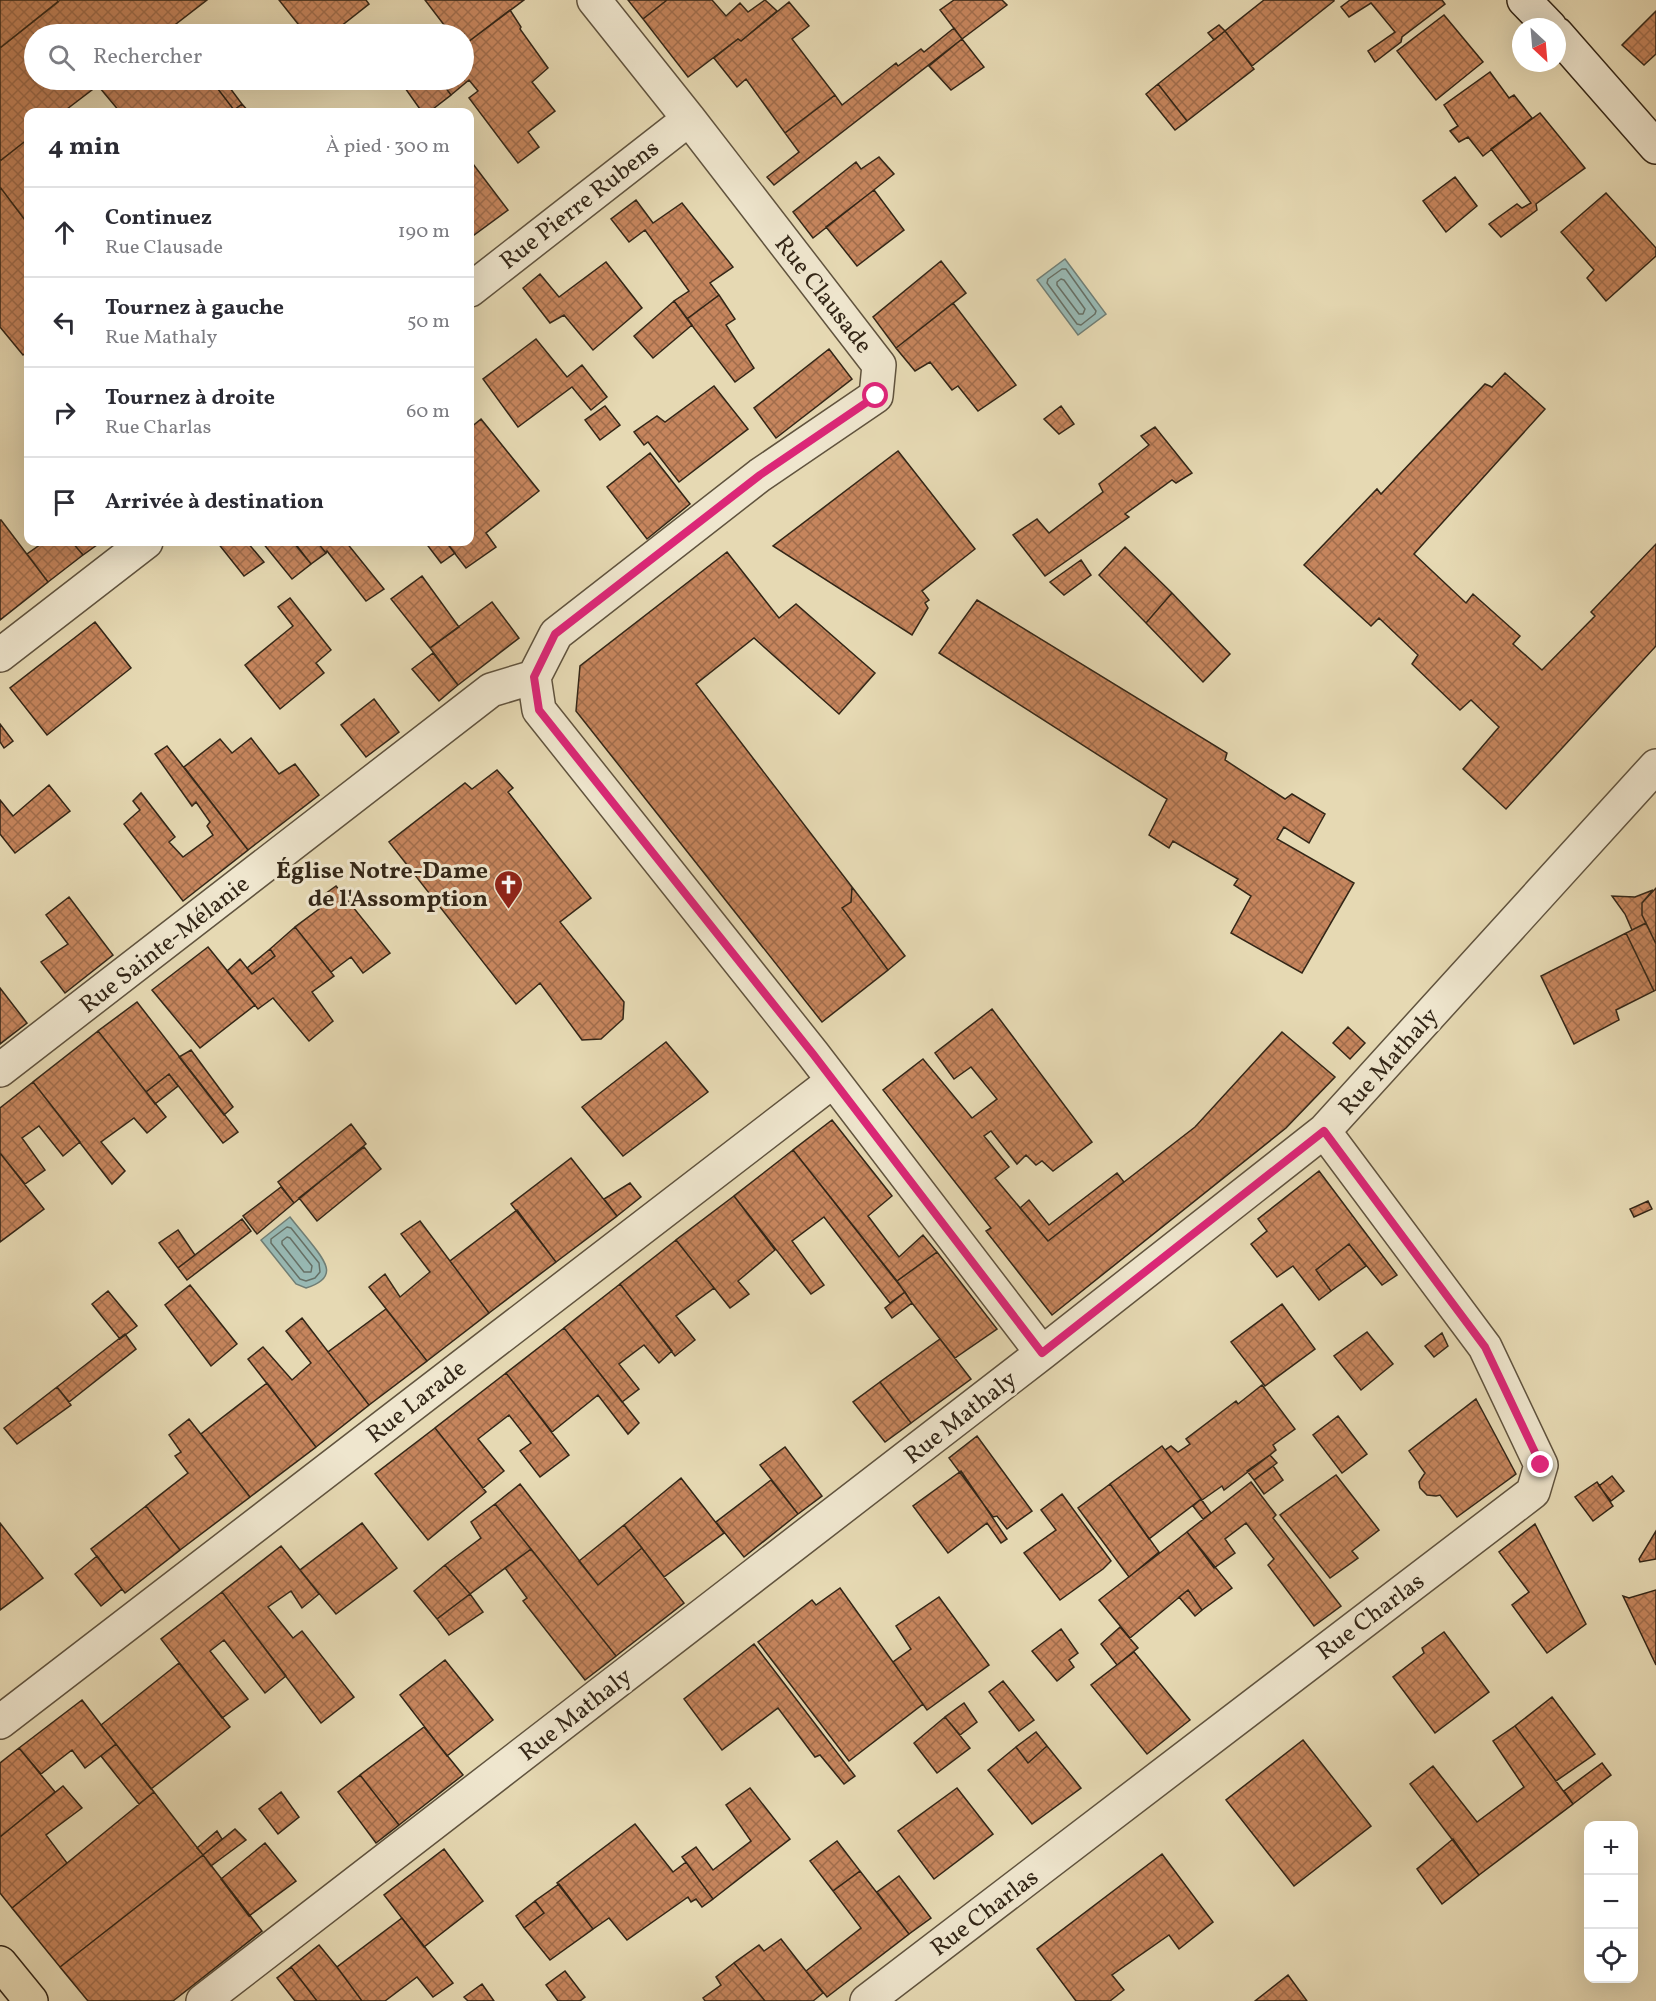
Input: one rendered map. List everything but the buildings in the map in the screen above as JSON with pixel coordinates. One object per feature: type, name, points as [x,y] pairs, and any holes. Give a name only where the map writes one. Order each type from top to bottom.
[{"type":"main road","points":[[0,1963],[31,2001]]},
{"type":"street","name":"Rue Clausade","points":[[534,677],[555,634],[760,475],[876,396],[879,365],[594,0]]},
{"type":"street","points":[[1524,0],[1541,18]]},
{"type":"street","points":[[1566,44],[1656,147]]},
{"type":"street","name":"Rue Pierre Rubens","points":[[474,287],[689,119]]},
{"type":"street","points":[[0,655],[141,546]]},
{"type":"street","points":[[534,677],[539,710],[832,1081],[1042,1353]]},
{"type":"street","name":"Rue Sainte-Mélanie","points":[[0,1070],[492,690],[534,677]]},
{"type":"street","name":"Rue Mathaly","points":[[203,2001],[1042,1353],[1324,1131],[1656,766]]},
{"type":"street","name":"Rue Larade","points":[[0,1722],[832,1081]]},
{"type":"street","name":"Rue Charlas","points":[[867,2001],[1533,1492],[1541,1465],[1485,1347],[1324,1131]]},
{"type":"water","points":[[1065,259],[1106,314],[1078,335],[1037,280]]},
{"type":"water","points":[[290,1217],[325,1263],[326,1275],[323,1280],[306,1288],[296,1284],[261,1240]]},
{"type":"place","name":"Église Notre-Dame de l'Assomption","points":[[509,910]]},
{"type":"route","points":[[876,396],[760,475],[555,634],[534,677],[539,710],[813,1054],[1042,1353],[1324,1131],[1485,1347],[1541,1465]]}]
